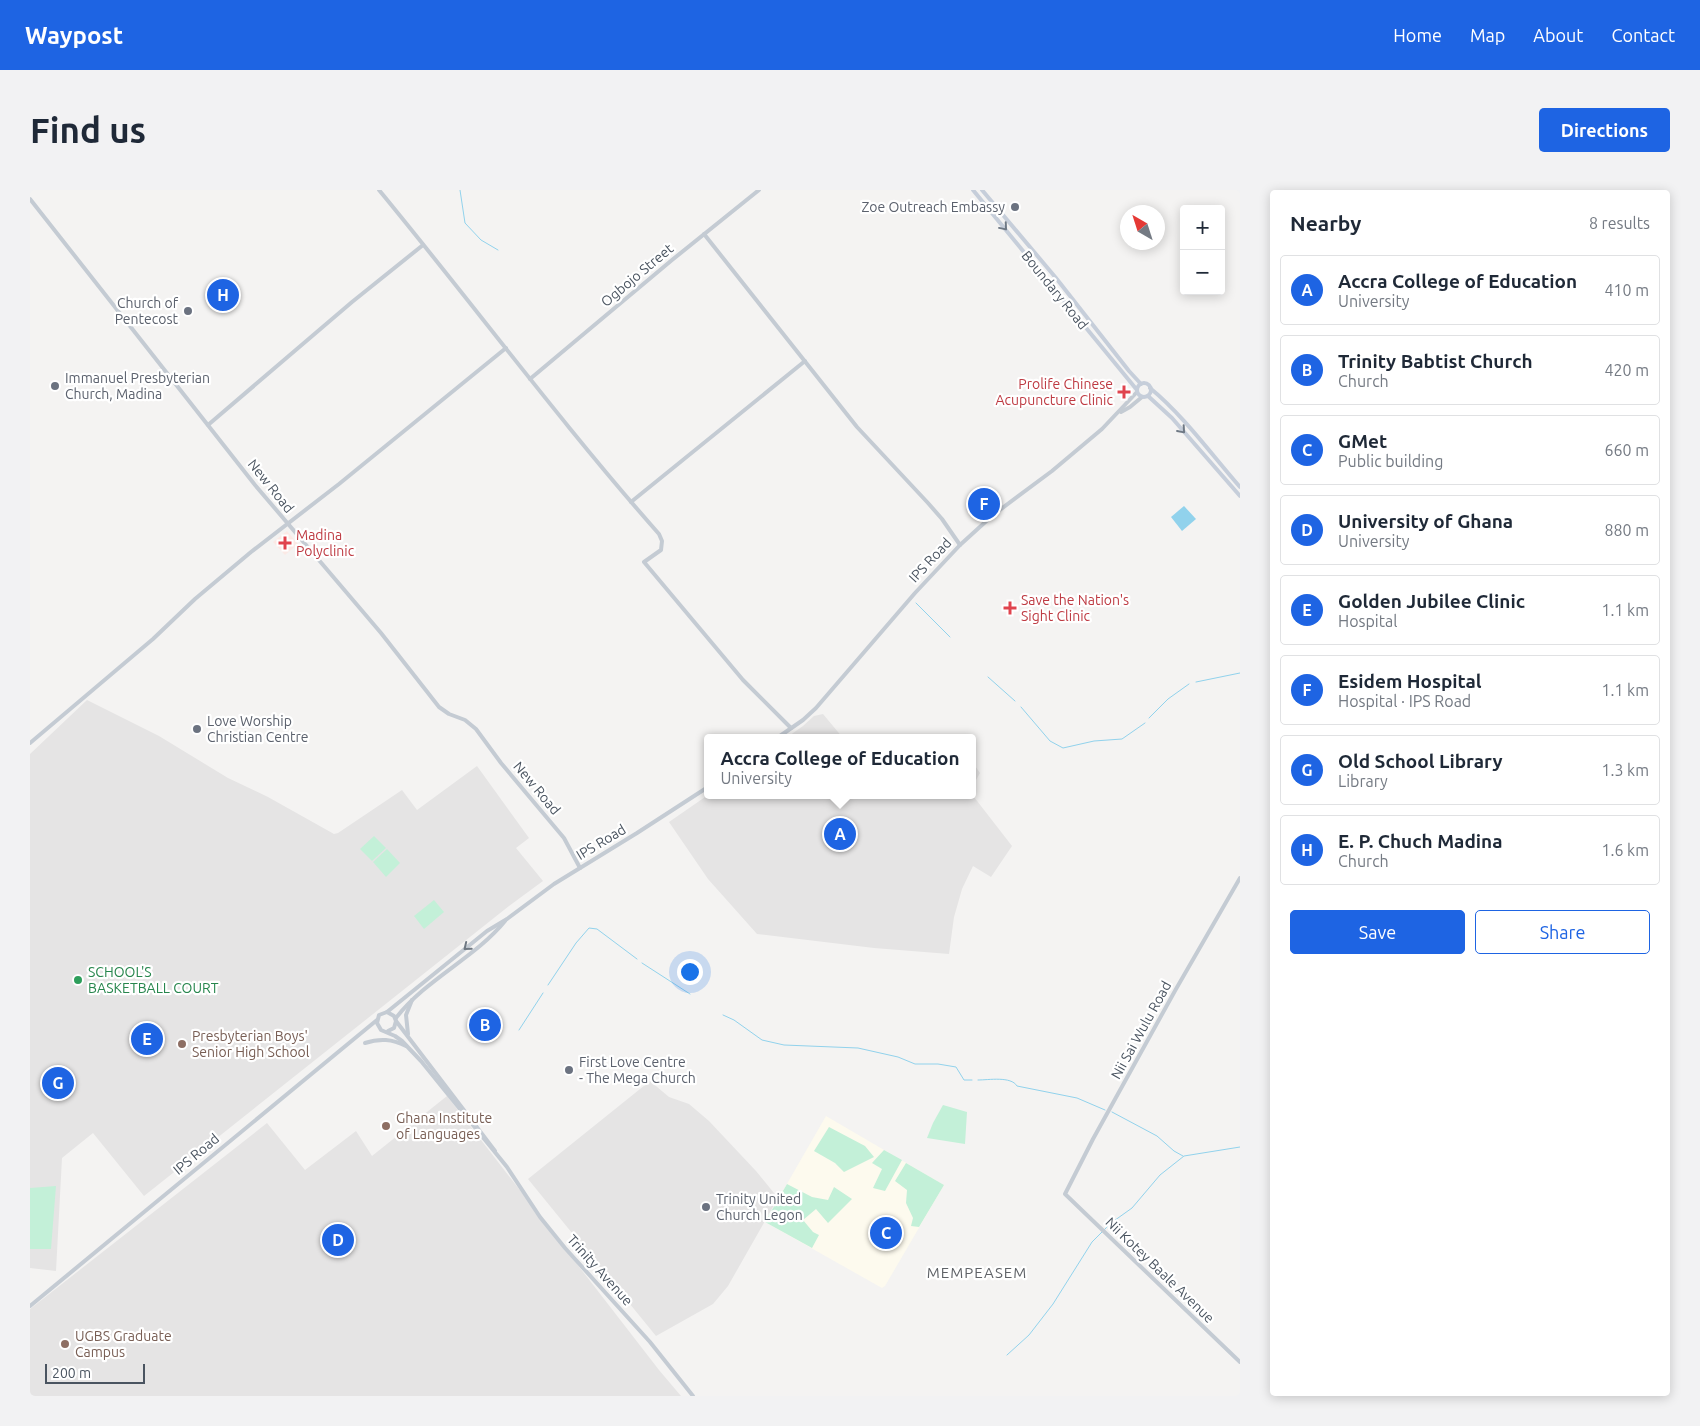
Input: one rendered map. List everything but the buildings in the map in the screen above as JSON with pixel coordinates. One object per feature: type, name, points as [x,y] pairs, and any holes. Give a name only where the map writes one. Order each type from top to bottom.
[{"type":"main road","name":"Boundary Road","points":[[973,190],[1137,391]]},
{"type":"main road","name":"Boundary Road","points":[[982,190],[1141,384]]},
{"type":"main road","points":[[1148,396],[1142,397],[1137,391],[1141,384],[1148,385],[1174,412],[1240,487]]},
{"type":"main road","points":[[1148,396],[1150,388]]},
{"type":"main road","points":[[1148,396],[1172,418],[1240,496]]},
{"type":"street","points":[[378,190],[658,534],[662,541],[661,550],[644,562],[743,680],[791,728]]},
{"type":"street","name":"Ogbojo Street","points":[[530,379],[759,190]]},
{"type":"street","name":"New Road","points":[[30,199],[287,524],[388,642],[439,707],[449,714],[465,720],[476,730],[564,838],[580,868]]},
{"type":"street","points":[[704,234],[857,427],[928,502],[960,544]]},
{"type":"street","points":[[208,425],[423,245]]},
{"type":"street","points":[[30,743],[157,635],[195,599],[506,348]]},
{"type":"street","points":[[632,502],[805,361]]},
{"type":"street","name":"IPS Road","points":[[783,734],[816,708],[960,544],[1088,441],[1117,414],[1137,391]]},
{"type":"street","name":"IPS Road","points":[[1117,414],[1130,407],[1142,397]]},
{"type":"street","name":"IPS Road","points":[[387,1012],[487,931],[507,919],[554,884],[704,790]]},
{"type":"street","name":"Nii Sai Wulu Road","points":[[1065,1194],[1093,1139],[1176,989],[1240,878]]},
{"type":"street","name":"IPS Road","points":[[396,1019],[413,998],[490,936],[507,919]]},
{"type":"street","points":[[408,1036],[405,1017],[413,998]]},
{"type":"street","points":[[387,1012],[392,1014],[396,1019],[394,1028],[386,1032],[379,1028],[377,1020],[381,1013],[387,1012]]},
{"type":"street","name":"Trinity Avenue","points":[[396,1019],[491,1144],[497,1155]]},
{"type":"street","name":"IPS Road","points":[[30,1306],[377,1020]]},
{"type":"street","name":"Trinity Avenue","points":[[386,1032],[400,1039],[409,1047],[509,1170],[540,1217],[562,1245],[650,1342],[693,1396]]},
{"type":"street","points":[[365,1043],[375,1040],[388,1040],[409,1047]]},
{"type":"street","name":"Nii Kotey Baale Avenue","points":[[1065,1194],[1240,1362]]},
{"type":"shaded area","points":[[987,486],[1002,506],[981,521],[966,502]]},
{"type":"shaded area","name":"Madina Polyclinic","points":[[287,531],[298,544],[285,555],[273,542]]},
{"type":"shaded area","name":"Presbyterian Boys' Senior High School","points":[[87,700],[159,736],[228,778],[268,797],[334,834],[402,790],[417,810],[477,766],[529,838],[516,848],[543,881],[144,1196],[93,1133],[62,1158],[56,1271],[30,1268],[30,754]]},
{"type":"shaded area","points":[[823,714],[840,734],[792,734],[814,716]]},
{"type":"shaded area","points":[[976,767],[980,773],[976,780]]},
{"type":"shaded area","points":[[704,798],[976,799],[1012,846],[991,877],[973,866],[962,889],[954,917],[949,954],[874,948],[757,934],[708,879],[669,822]]},
{"type":"shaded area","points":[[650,1081],[669,1097],[689,1104],[709,1121],[756,1171],[778,1198],[728,1286],[713,1304],[656,1336],[528,1179]]},
{"type":"shaded area","points":[[447,1096],[681,1396],[30,1396],[30,1309],[267,1123],[305,1170],[356,1131],[372,1156]]},
{"type":"shaded area","points":[[826,1116],[944,1185],[885,1286],[882,1288],[765,1222]]},
{"type":"green space","points":[[374,836],[386,848],[372,861],[360,849]]},
{"type":"green space","points":[[387,849],[400,863],[386,877],[373,862]]},
{"type":"green space","points":[[434,900],[444,912],[424,929],[414,916]]},
{"type":"green space","points":[[943,1105],[967,1112],[965,1144],[927,1138]]},
{"type":"green space","points":[[829,1127],[865,1146],[874,1157],[844,1172],[835,1163],[814,1151]]},
{"type":"green space","points":[[884,1150],[902,1160],[885,1191],[873,1188],[882,1169],[872,1163]]},
{"type":"green space","points":[[906,1163],[944,1185],[919,1227],[911,1226],[913,1218],[906,1203],[907,1190],[895,1181]]},
{"type":"green space","points":[[787,1184],[812,1197],[828,1200],[834,1187],[852,1199],[828,1223],[816,1209],[803,1220],[813,1232],[819,1235],[812,1248],[765,1222]]},
{"type":"green space","points":[[56,1186],[51,1249],[30,1249],[30,1188]]},
{"type":"water","points":[[1184,506],[1196,519],[1182,531],[1171,517]]},
{"type":"waterway","points":[[460,190],[465,223],[481,240],[498,250]]},
{"type":"waterway","points":[[916,603],[950,637]]},
{"type":"waterway","points":[[1196,682],[1240,673]]},
{"type":"waterway","points":[[988,677],[1015,701]]},
{"type":"waterway","points":[[1149,718],[1168,699],[1189,684]]},
{"type":"waterway","points":[[1021,707],[1050,741],[1063,748],[1094,741],[1122,739],[1145,723]]},
{"type":"waterway","points":[[548,985],[576,943],[589,928],[597,929],[637,959]]},
{"type":"waterway","points":[[642,963],[690,994]]},
{"type":"waterway","points":[[519,1030],[543,993]]},
{"type":"waterway","points":[[723,1015],[734,1020],[762,1040],[784,1045],[858,1048],[898,1057],[915,1064],[938,1064],[956,1067],[964,1080],[972,1080]]},
{"type":"waterway","points":[[978,1080],[999,1079],[1010,1081],[1017,1086],[1077,1098],[1105,1110]]},
{"type":"waterway","points":[[1112,1112],[1157,1136],[1174,1151],[1183,1156]]},
{"type":"waterway","points":[[1007,1355],[1029,1335],[1053,1304],[1092,1242],[1111,1223],[1132,1208],[1160,1175],[1184,1156],[1240,1147]]},
{"type":"place","name":"Zoe Outreach Embassy","points":[[1015,207]]},
{"type":"place","name":"E. P. Chuch Madina","points":[[223,295]]},
{"type":"place","name":"Church of Pentecost","points":[[188,311]]},
{"type":"place","name":"Immanuel Presbyterian Church, Madina","points":[[55,386]]},
{"type":"place","name":"Prolife Chinese Acupuncture Clinic","points":[[1124,392]]},
{"type":"place","name":"Esidem Hospital","points":[[984,504]]},
{"type":"place","name":"Madina Polyclinic","points":[[285,543]]},
{"type":"place","name":"Save the Nation's Sight Clinic","points":[[1010,608]]},
{"type":"place","name":"Love Worship Christian Centre","points":[[197,729]]},
{"type":"place","name":"Accra College of Education","points":[[840,834]]},
{"type":"place","name":"SCHOOL'S BASKETBALL COURT","points":[[78,980]]},
{"type":"place","name":"Trinity Babtist Church","points":[[485,1025]]},
{"type":"place","name":"Golden Jubilee Clinic","points":[[147,1039]]},
{"type":"place","name":"Presbyterian Boys' Senior High School","points":[[182,1044]]},
{"type":"place","name":"First Love Centre - The Mega Church","points":[[569,1070]]},
{"type":"place","name":"Old School Library","points":[[58,1083]]},
{"type":"place","name":"Ghana Institute of Languages","points":[[386,1126]]},
{"type":"place","name":"Trinity United Church Legon","points":[[706,1207]]},
{"type":"place","name":"GMet","points":[[886,1233]]},
{"type":"place","name":"University of Ghana","points":[[338,1240]]},
{"type":"place","name":"UGBS Graduate Campus","points":[[65,1344]]},
{"type":"district","name":"MEMPEASEM","points":[[977,1273]]}]
